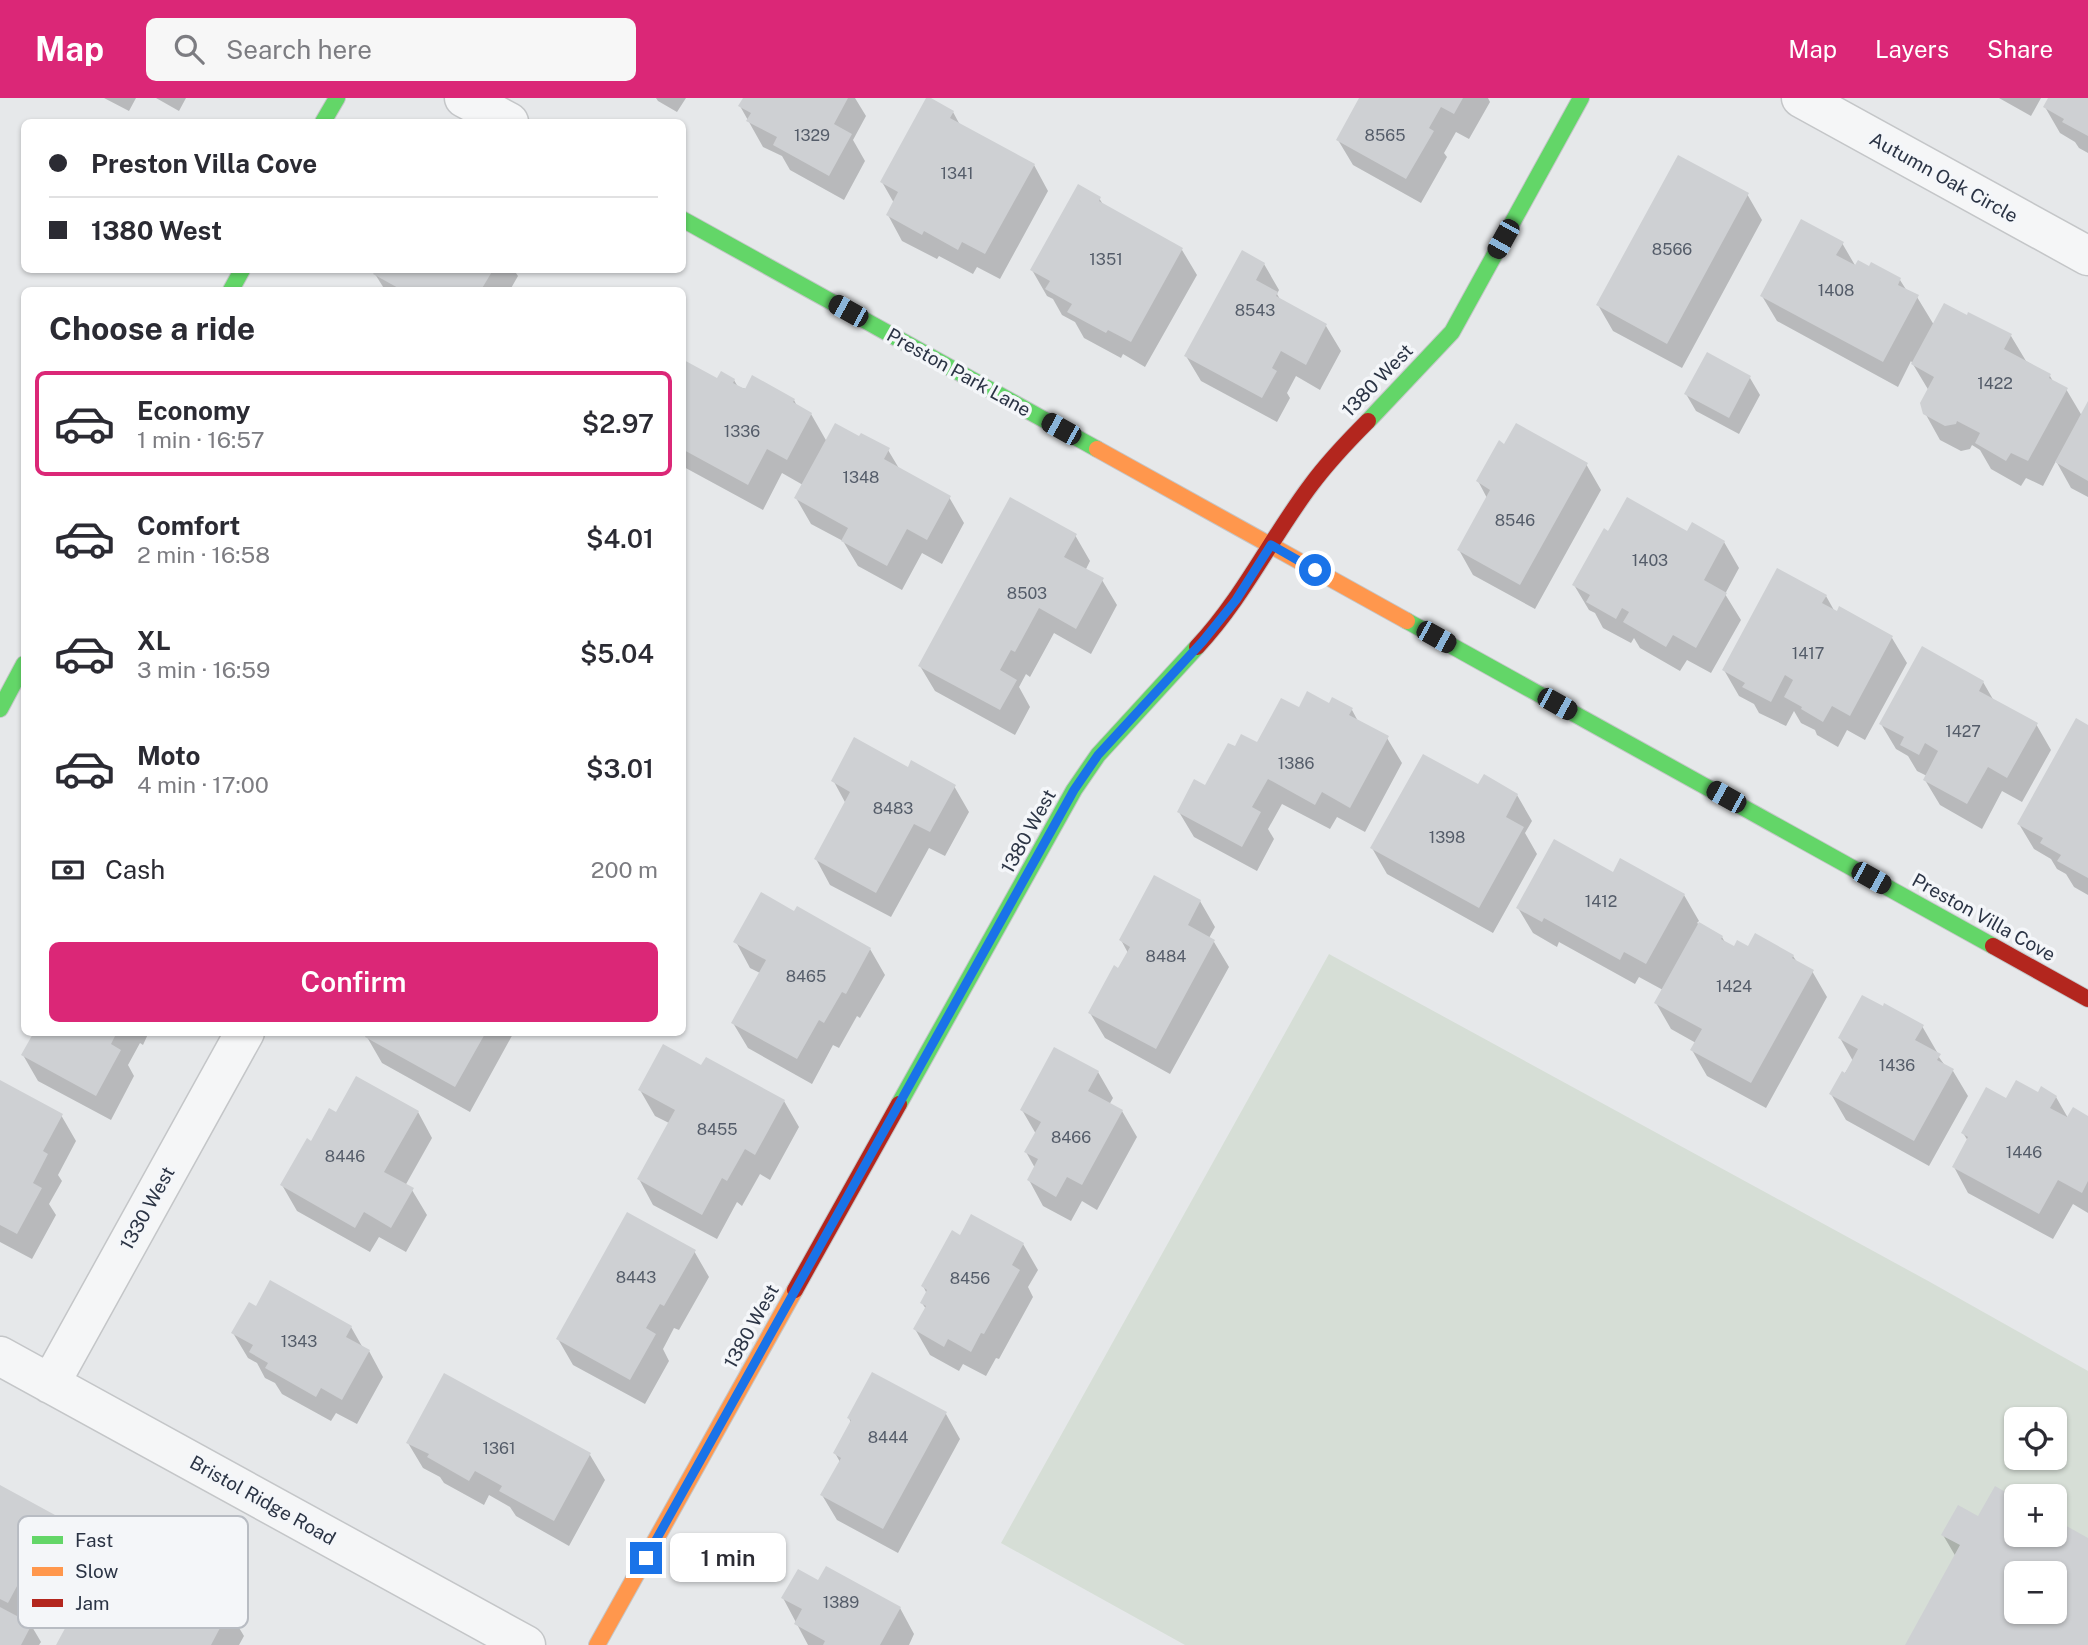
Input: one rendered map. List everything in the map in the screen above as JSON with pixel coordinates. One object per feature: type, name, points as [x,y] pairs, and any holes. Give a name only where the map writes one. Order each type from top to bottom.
[{"type":"street","points":[[325,119],[337,98]]},
{"type":"street","points":[[464,98],[503,119]]},
{"type":"street","name":"1380 West","points":[[597,1645],[1074,790],[1098,755],[1203,641],[1236,600],[1310,486],[1336,454],[1452,332],[1581,98]]},
{"type":"street","name":"Autumn Oak Circle","points":[[1801,98],[2088,256]]},
{"type":"street","name":"Preston Park Lane","points":[[686,221],[1271,545]]},
{"type":"street","name":"Preston Villa Cove","points":[[1271,545],[2088,999]]},
{"type":"street","points":[[0,709],[21,670]]},
{"type":"street","name":"1330 West","points":[[50,1384],[243,1036]]},
{"type":"street","name":"Bristol Ridge Road","points":[[0,1356],[526,1645]]},
{"type":"shaded area","points":[[1329,954],[2088,1371],[2088,1645],[1185,1645],[1001,1543]]},
{"type":"building","points":[[743,98],[848,98],[834,124],[852,134],[829,176],[773,145],[777,137],[746,121],[751,113],[738,106]]},
{"type":"building","points":[[926,98],[931,98],[954,111],[950,118],[1035,164],[985,254],[962,242],[958,250],[924,231],[922,235],[886,215],[898,192],[880,182]]},
{"type":"building","points":[[1359,98],[1463,98],[1454,114],[1441,107],[1429,128],[1434,131],[1406,179],[1336,140]]},
{"type":"building","points":[[2048,98],[2088,98],[2088,136],[2062,122],[2064,119],[2043,107]]},
{"type":"building","points":[[1678,155],[1749,193],[1667,344],[1596,305]]},
{"type":"building","points":[[1078,184],[1101,197],[1099,201],[1183,248],[1131,342],[1108,330],[1106,333],[1067,312],[1072,304],[1045,289],[1050,281],[1030,270]]},
{"type":"building","points":[[1801,219],[1844,242],[1836,255],[1855,265],[1858,260],[1869,266],[1871,262],[1901,278],[1898,285],[1919,295],[1883,362],[1760,296]]},
{"type":"building","points":[[1242,250],[1265,263],[1256,280],[1278,292],[1276,296],[1327,324],[1306,365],[1281,351],[1272,368],[1277,371],[1262,398],[1184,356]]},
{"type":"building","points":[[491,273],[483,287],[396,287],[373,274]]},
{"type":"building","points":[[1944,303],[2012,334],[2004,349],[2051,374],[2049,378],[2068,388],[2028,461],[2011,453],[2006,461],[1975,443],[1980,433],[1957,421],[1956,424],[1945,426],[1923,414],[1920,403],[1934,377],[1911,364]]},
{"type":"building","points":[[1707,352],[1751,376],[1729,418],[1684,394]]},
{"type":"building","points":[[686,361],[717,378],[721,371],[735,379],[733,383],[745,389],[752,375],[795,399],[793,402],[812,413],[787,460],[767,449],[748,485],[686,451]]},
{"type":"building","points":[[2088,401],[2088,481],[2055,462]]},
{"type":"building","points":[[835,423],[890,448],[884,459],[951,496],[927,540],[907,529],[887,566],[841,541],[848,528],[794,498]]},
{"type":"building","points":[[1516,423],[1588,463],[1520,585],[1457,550],[1490,490],[1476,481],[1499,440],[1504,444]]},
{"type":"building","points":[[1010,497],[1077,534],[1064,557],[1104,578],[1076,629],[1039,608],[1015,652],[1011,650],[1000,670],[1017,680],[1000,710],[918,666]]},
{"type":"building","points":[[1627,497],[1687,531],[1692,522],[1725,541],[1704,580],[1727,593],[1696,648],[1673,635],[1666,647],[1623,622],[1629,612],[1622,608],[1616,619],[1586,602],[1590,595],[1572,585],[1604,528],[1608,531]]},
{"type":"building","points":[[1777,568],[1827,595],[1822,603],[1837,611],[1839,606],[1893,636],[1850,716],[1832,706],[1823,722],[1801,709],[1802,707],[1784,697],[1793,680],[1785,675],[1771,702],[1742,687],[1745,683],[1722,670]]},
{"type":"building","points":[[1922,646],[1984,681],[1979,691],[2038,723],[2007,778],[1988,767],[1967,804],[1923,780],[1938,751],[1925,743],[1919,755],[1900,745],[1904,737],[1879,724]]},
{"type":"building","points":[[1307,691],[1329,703],[1332,697],[1353,708],[1349,715],[1389,736],[1350,808],[1322,792],[1315,805],[1268,779],[1252,807],[1261,812],[1242,847],[1177,812],[1194,779],[1205,785],[1228,743],[1235,746],[1241,734],[1257,742],[1281,698],[1299,707]]},
{"type":"building","points":[[2076,718],[2088,725],[2088,878],[2057,861],[2061,855],[2040,843],[2043,838],[2017,824]]},
{"type":"building","points":[[854,737],[908,767],[911,760],[956,785],[930,832],[914,824],[876,893],[814,859],[850,792],[831,781]]},
{"type":"building","points":[[1423,754],[1478,784],[1484,774],[1518,794],[1506,817],[1524,827],[1479,908],[1370,848]]},
{"type":"building","points":[[1554,839],[1613,872],[1620,858],[1685,894],[1646,964],[1624,952],[1620,960],[1544,918],[1542,922],[1516,908]]},
{"type":"building","points":[[1154,875],[1201,900],[1188,925],[1215,940],[1156,1049],[1088,1013],[1114,965],[1118,968],[1130,947],[1119,940]]},
{"type":"building","points":[[761,892],[794,911],[797,906],[871,948],[846,994],[842,992],[824,1023],[819,1020],[797,1059],[731,1023],[766,960],[733,942]]},
{"type":"building","points":[[1699,922],[1734,946],[1737,940],[1748,946],[1755,933],[1814,970],[1751,1083],[1690,1050],[1702,1029],[1654,1003]]},
{"type":"building","points":[[1862,995],[1883,1006],[1884,1003],[1924,1025],[1915,1040],[1941,1054],[1937,1060],[1954,1069],[1914,1141],[1829,1094],[1858,1049],[1838,1038]]},
{"type":"building","points":[[32,1036],[115,1036],[111,1044],[121,1050],[96,1096],[21,1055]]},
{"type":"building","points":[[365,1036],[484,1036],[455,1087]]},
{"type":"building","points":[[663,1044],[701,1065],[706,1057],[785,1100],[755,1155],[745,1149],[727,1181],[722,1178],[702,1215],[637,1179],[675,1110],[638,1090]]},
{"type":"building","points":[[1054,1047],[1099,1071],[1088,1091],[1123,1110],[1082,1185],[1067,1177],[1056,1197],[1027,1180],[1038,1159],[1024,1152],[1041,1122],[1020,1110]]},
{"type":"building","points":[[356,1076],[419,1111],[384,1172],[414,1188],[391,1228],[364,1212],[355,1228],[280,1185],[307,1138],[311,1141],[329,1108],[336,1112]]},
{"type":"building","points":[[0,1080],[63,1114],[43,1151],[48,1154],[33,1183],[42,1188],[17,1234],[0,1225]]},
{"type":"building","points":[[2016,1080],[2038,1092],[2041,1086],[2057,1096],[2050,1108],[2067,1117],[2073,1107],[2088,1116],[2088,1181],[2082,1193],[2058,1180],[2039,1214],[1952,1167],[1968,1137],[1961,1133],[1986,1087],[2006,1098]]},
{"type":"building","points":[[627,1212],[696,1250],[664,1306],[660,1304],[646,1328],[656,1334],[630,1380],[556,1339]]},
{"type":"building","points":[[971,1214],[1024,1243],[1012,1265],[1020,1270],[971,1352],[948,1339],[944,1347],[913,1329],[926,1306],[920,1303],[927,1290],[921,1286],[952,1230],[960,1235]]},
{"type":"building","points":[[270,1280],[352,1326],[346,1337],[370,1350],[342,1400],[321,1388],[316,1397],[265,1368],[268,1363],[249,1352],[253,1345],[231,1333],[249,1302],[256,1306]]},
{"type":"building","points":[[872,1372],[947,1412],[883,1529],[820,1495],[841,1458],[833,1453],[851,1420],[847,1418]]},
{"type":"building","points":[[444,1373],[591,1453],[554,1521],[499,1491],[502,1486],[475,1471],[469,1481],[427,1457],[429,1454],[406,1443]]},
{"type":"building","points":[[0,1485],[55,1515],[18,1516],[18,1584],[8,1603],[0,1599]]},
{"type":"building","points":[[1995,1486],[2004,1491],[2004,1547],[2067,1547],[2067,1526],[2088,1538],[2088,1645],[1905,1645],[1960,1545],[1941,1535],[1958,1505],[1978,1516]]},
{"type":"building","points":[[826,1566],[901,1607],[880,1645],[823,1645],[825,1641],[794,1624],[802,1609],[781,1598],[798,1569],[818,1580]]},
{"type":"building","points":[[0,1607],[18,1617],[18,1628],[30,1628],[21,1645],[0,1645]]},
{"type":"building","points":[[65,1628],[220,1628],[211,1645],[56,1645]]},
{"type":"traffic: fast","points":[[325,119],[337,98]]},
{"type":"traffic: fast","points":[[1368,421],[1452,332],[1581,98]]},
{"type":"traffic: fast","points":[[686,221],[1097,449]]},
{"type":"traffic: fast","points":[[233,287],[240,273]]},
{"type":"traffic: fast","points":[[1407,621],[1993,946]]},
{"type":"traffic: fast","points":[[899,1104],[1074,790],[1098,755],[1197,647]]},
{"type":"traffic: fast","points":[[0,709],[21,670]]},
{"type":"traffic: slow","points":[[1097,449],[1407,621]]},
{"type":"traffic: slow","points":[[597,1645],[795,1290]]},
{"type":"traffic: jam","points":[[1197,647],[1229,608],[1311,485],[1368,421]]},
{"type":"traffic: jam","points":[[1993,946],[2088,999]]},
{"type":"traffic: jam","points":[[795,1290],[899,1104]]},
{"type":"route","points":[[646,1558],[1074,790],[1098,755],[1203,641],[1236,600],[1271,545],[1315,570]]}]
